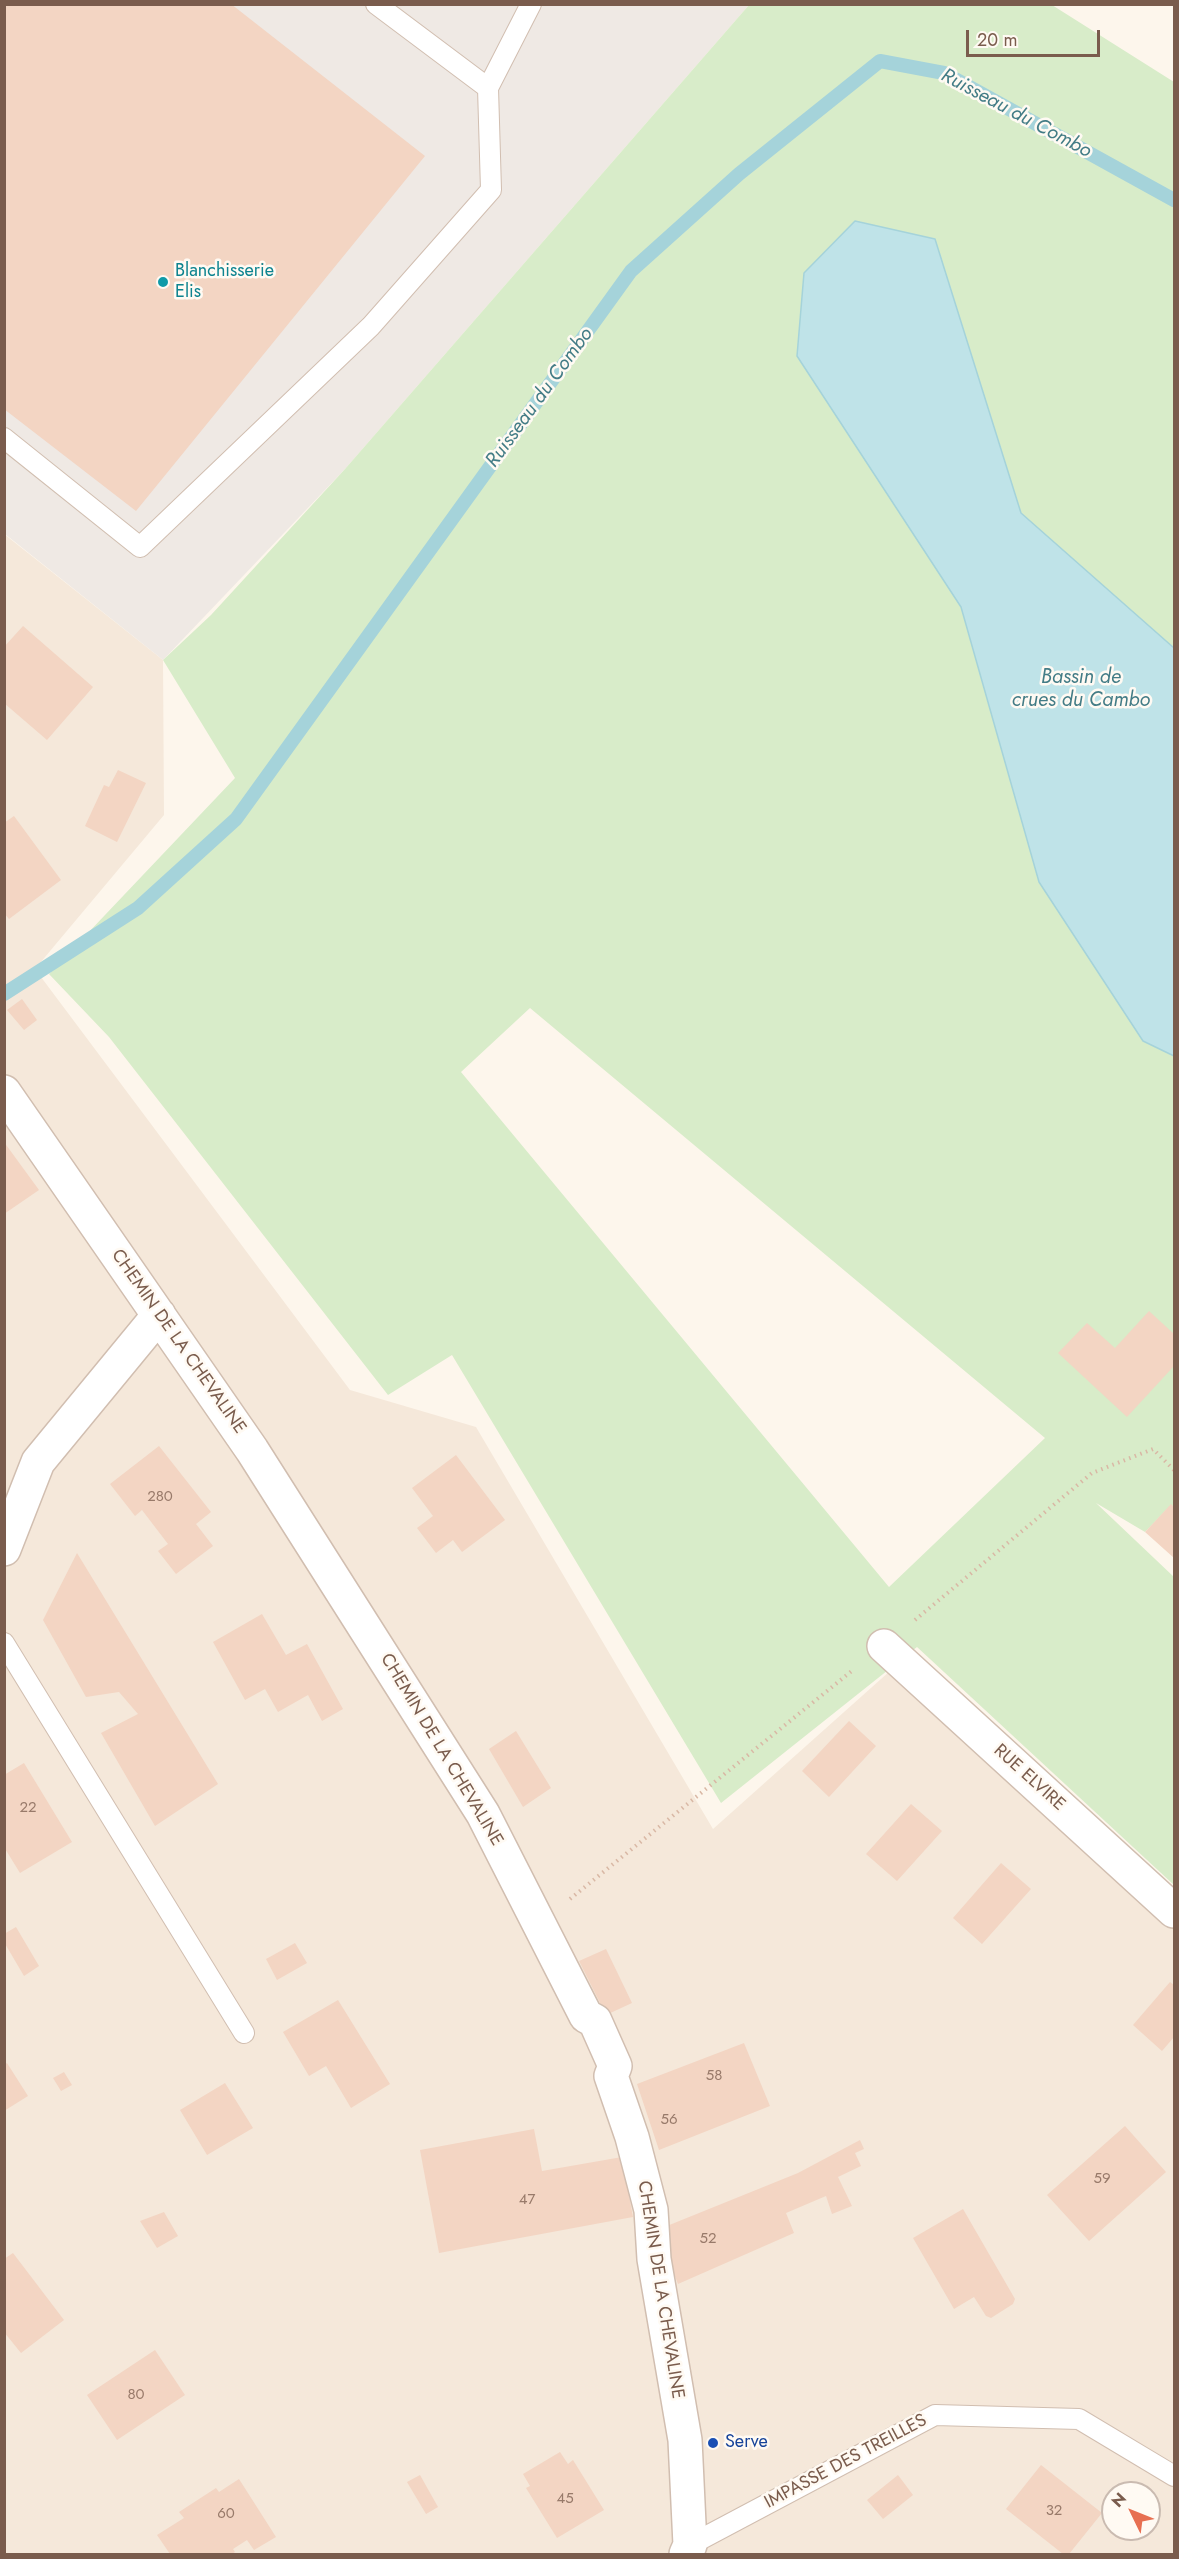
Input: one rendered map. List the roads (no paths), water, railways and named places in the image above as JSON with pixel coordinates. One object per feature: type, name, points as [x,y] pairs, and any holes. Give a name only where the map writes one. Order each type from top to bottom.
[{"type":"street","name":"CHEMIN DE LA CHEVALINE","points":[[4,1092],[252,1450],[483,1814],[586,2016],[595,2022],[615,2066],[611,2076],[632,2137],[651,2210],[654,2259],[685,2440],[688,2549]]},
{"type":"street","points":[[4,1549],[38,1462],[159,1315]]},
{"type":"street","name":"RUE ELVIRE","points":[[884,1646],[1174,1911]]},
{"type":"lane","points":[[376,4],[488,88]]},
{"type":"lane","points":[[4,438],[140,547],[371,326],[491,190],[488,88],[531,4]]},
{"type":"lane","points":[[4,1643],[244,2033]]},
{"type":"lane","name":"IMPASSE DES TREILLES","points":[[688,2549],[935,2415],[1079,2419],[1174,2476]]},
{"type":"water","name":"Bassin de crues du Cambo","points":[[855,221],[935,239],[1021,513],[1174,648],[1174,1056],[1143,1041],[1039,882],[961,607],[797,356],[804,273]]},
{"type":"waterway","name":"Ruisseau du Combo","points":[[4,994],[138,908],[236,819],[631,271],[739,174],[880,61],[944,73],[1174,200]]},
{"type":"place","name":"Blanchisserie Elis","points":[[163,282]]},
{"type":"place","name":"Serve","points":[[713,2443]]}]
